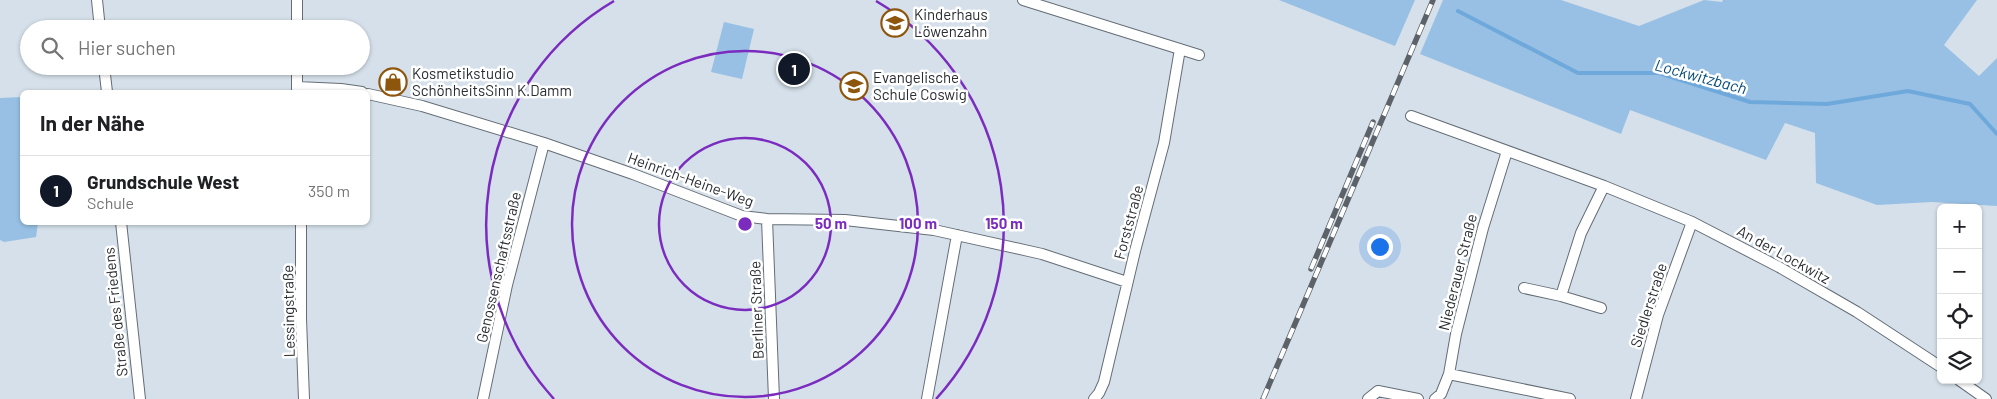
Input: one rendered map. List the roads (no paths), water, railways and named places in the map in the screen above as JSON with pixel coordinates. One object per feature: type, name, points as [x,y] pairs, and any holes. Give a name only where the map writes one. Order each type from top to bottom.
[{"type":"street","points":[[97,0],[99,20]]},
{"type":"street","points":[[297,0],[297,20]]},
{"type":"street","points":[[1023,0],[1199,55]]},
{"type":"street","name":"Forststraße","points":[[1094,399],[1104,382],[1127,282],[1164,143],[1180,49]]},
{"type":"street","points":[[105,75],[107,90]]},
{"type":"street","points":[[297,75],[297,90],[348,90]]},
{"type":"street","name":"Heinrich-Heine-Weg","points":[[370,94],[430,109],[544,143],[634,174],[742,216],[767,219],[845,220],[901,225],[1042,254],[1127,282]]},
{"type":"street","name":"An der Lockwitz","points":[[1411,116],[1604,186],[1692,222],[1779,267],[1857,312],[1937,364]]},
{"type":"street","name":"Genossenschaftsstraße","points":[[483,399],[507,285],[544,143]]},
{"type":"street","name":"Niederauer Straße","points":[[1435,399],[1441,394],[1449,374],[1456,334],[1483,228],[1506,151]]},
{"type":"street","points":[[1562,296],[1581,233],[1604,186]]},
{"type":"street","name":"Berliner Straße","points":[[767,219],[774,399]]},
{"type":"street","name":"Siedlerstraße","points":[[1636,399],[1658,315],[1692,222]]},
{"type":"street","name":"Straße des Friedens","points":[[121,225],[140,399]]},
{"type":"street","name":"Lessingstraße","points":[[301,225],[301,319],[304,399]]},
{"type":"street","points":[[927,399],[957,235]]},
{"type":"street","points":[[1524,288],[1562,296],[1601,308]]},
{"type":"street","points":[[1449,374],[1570,399]]},
{"type":"street","points":[[1965,384],[1986,399]]},
{"type":"street","points":[[1368,399],[1378,392],[1418,399]]},
{"type":"waterway","name":"Lockwitzbach","points":[[1458,11],[1578,73],[1659,73],[1750,102],[1827,104],[1908,91],[1970,104],[1997,134]]},
{"type":"railway","points":[[1263,399],[1433,0]]},
{"type":"railway","points":[[1311,269],[1373,122]]},
{"type":"place","name":"Kinderhaus Löwenzahn","points":[[895,23]]},
{"type":"place","name":"Grundschule West","points":[[794,69]]},
{"type":"place","name":"Kosmetikstudio SchönheitsSinn K.Damm","points":[[393,82]]},
{"type":"place","name":"Evangelische Schule Coswig","points":[[854,86]]}]
